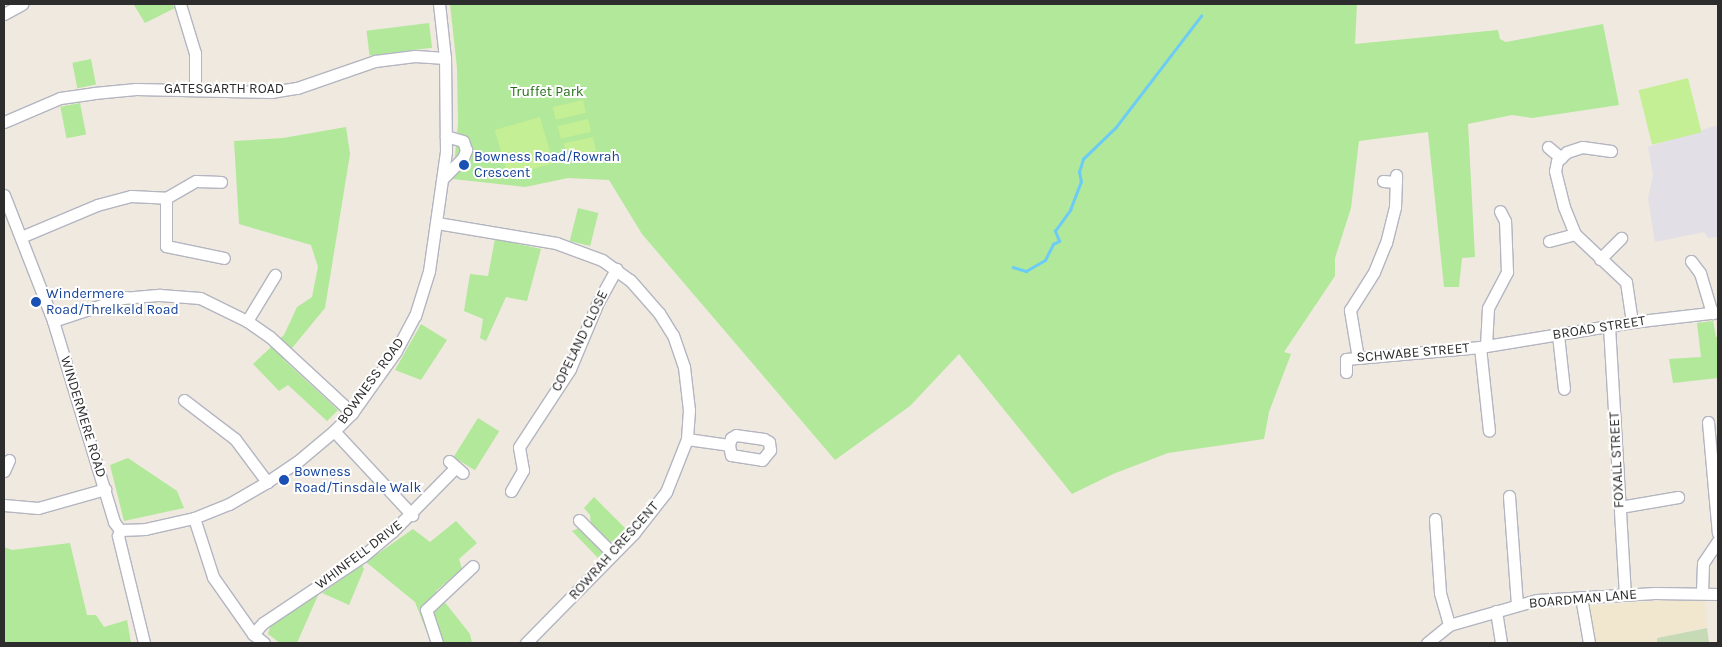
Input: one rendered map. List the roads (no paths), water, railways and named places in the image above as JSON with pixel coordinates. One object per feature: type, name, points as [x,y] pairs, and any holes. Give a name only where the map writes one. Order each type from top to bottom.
[{"type":"street","points":[[4,14],[22,4]]},
{"type":"street","points":[[180,4],[195,53],[196,90]]},
{"type":"street","name":"BOWNESS ROAD","points":[[120,530],[152,528],[194,518],[229,504],[267,482],[297,462],[352,413],[396,351],[415,316],[429,271],[443,178],[446,136],[445,58],[439,4]]},
{"type":"street","name":"GATESGARTH ROAD","points":[[4,122],[36,106],[85,94],[196,90],[271,92],[297,88],[375,61],[415,56],[445,58]]},
{"type":"street","points":[[443,178],[463,158],[466,150],[464,141],[446,136]]},
{"type":"street","points":[[1548,147],[1561,158]]},
{"type":"street","points":[[1611,151],[1582,147],[1561,158],[1556,172],[1564,208],[1575,234],[1626,282],[1632,322]]},
{"type":"street","points":[[1358,358],[1350,310],[1383,251],[1393,216],[1396,179],[1383,182]]},
{"type":"street","points":[[21,238],[97,205],[131,196],[166,198],[196,181],[221,182]]},
{"type":"street","name":"WINDERMERE ROAD","points":[[4,195],[53,321],[114,522],[120,530],[118,536],[144,643]]},
{"type":"street","points":[[166,198],[166,246],[224,258]]},
{"type":"street","points":[[1489,432],[1483,347],[1488,308],[1507,272],[1505,221],[1500,211]]},
{"type":"street","name":"ROWRAH CRESCENT","points":[[437,223],[556,243],[583,252],[616,270],[641,290],[673,335],[688,387],[687,439],[666,492],[613,554],[526,643]]},
{"type":"street","points":[[1549,241],[1575,234]]},
{"type":"street","points":[[1600,259],[1621,238]]},
{"type":"street","points":[[1691,261],[1700,273],[1715,313]]},
{"type":"street","name":"COPELAND CLOSE","points":[[511,491],[523,470],[519,447],[570,368],[598,302],[616,270]]},
{"type":"street","points":[[248,320],[275,275]]},
{"type":"street","points":[[53,321],[123,298],[160,295],[200,298],[248,320],[280,346],[352,413]]},
{"type":"street","name":"BROAD STREET","points":[[1483,347],[1632,322],[1715,313]]},
{"type":"street","name":"FOXALL STREET","points":[[1608,326],[1625,595]]},
{"type":"street","points":[[1558,334],[1564,389]]},
{"type":"street","name":"SCHWABE STREET","points":[[1346,372],[1346,359],[1483,347]]},
{"type":"street","points":[[184,400],[235,439],[267,482]]},
{"type":"street","points":[[1708,422],[1718,533]]},
{"type":"street","points":[[334,431],[412,515]]},
{"type":"street","points":[[687,439],[729,445]]},
{"type":"street","points":[[4,471],[9,460]]},
{"type":"street","name":"WHINFELL DRIVE","points":[[253,634],[263,623],[363,556],[412,515],[456,467]]},
{"type":"street","points":[[4,505],[38,508],[105,489]]},
{"type":"street","points":[[1509,496],[1517,605]]},
{"type":"street","points":[[1620,507],[1678,498]]},
{"type":"street","points":[[194,518],[213,577],[253,634],[264,643]]},
{"type":"street","points":[[1435,519],[1440,593],[1449,626]]},
{"type":"street","points":[[579,520],[613,554]]},
{"type":"street","points":[[1702,592],[1703,563],[1718,541]]},
{"type":"street","points":[[437,643],[426,610],[430,603],[473,566]]},
{"type":"street","name":"BOARDMAN LANE","points":[[1427,643],[1449,626],[1517,605],[1580,597],[1702,592],[1718,594]]},
{"type":"street","points":[[1580,597],[1589,643]]},
{"type":"street","points":[[1496,611],[1501,643]]},
{"type":"waterway","points":[[1013,267],[1026,271],[1045,260],[1053,244],[1059,241],[1055,231],[1070,210],[1081,182],[1079,172],[1083,159],[1116,127],[1201,16]]},
{"type":"place","name":"Bowness Road/Rowrah Crescent","points":[[464,165]]},
{"type":"place","name":"Windermere Road/Threlkeld Road","points":[[36,302]]},
{"type":"place","name":"Bowness Road/Tinsdale Walk","points":[[284,480]]},
{"type":"park label","name":"Truffet Park","points":[[547,92]]}]
